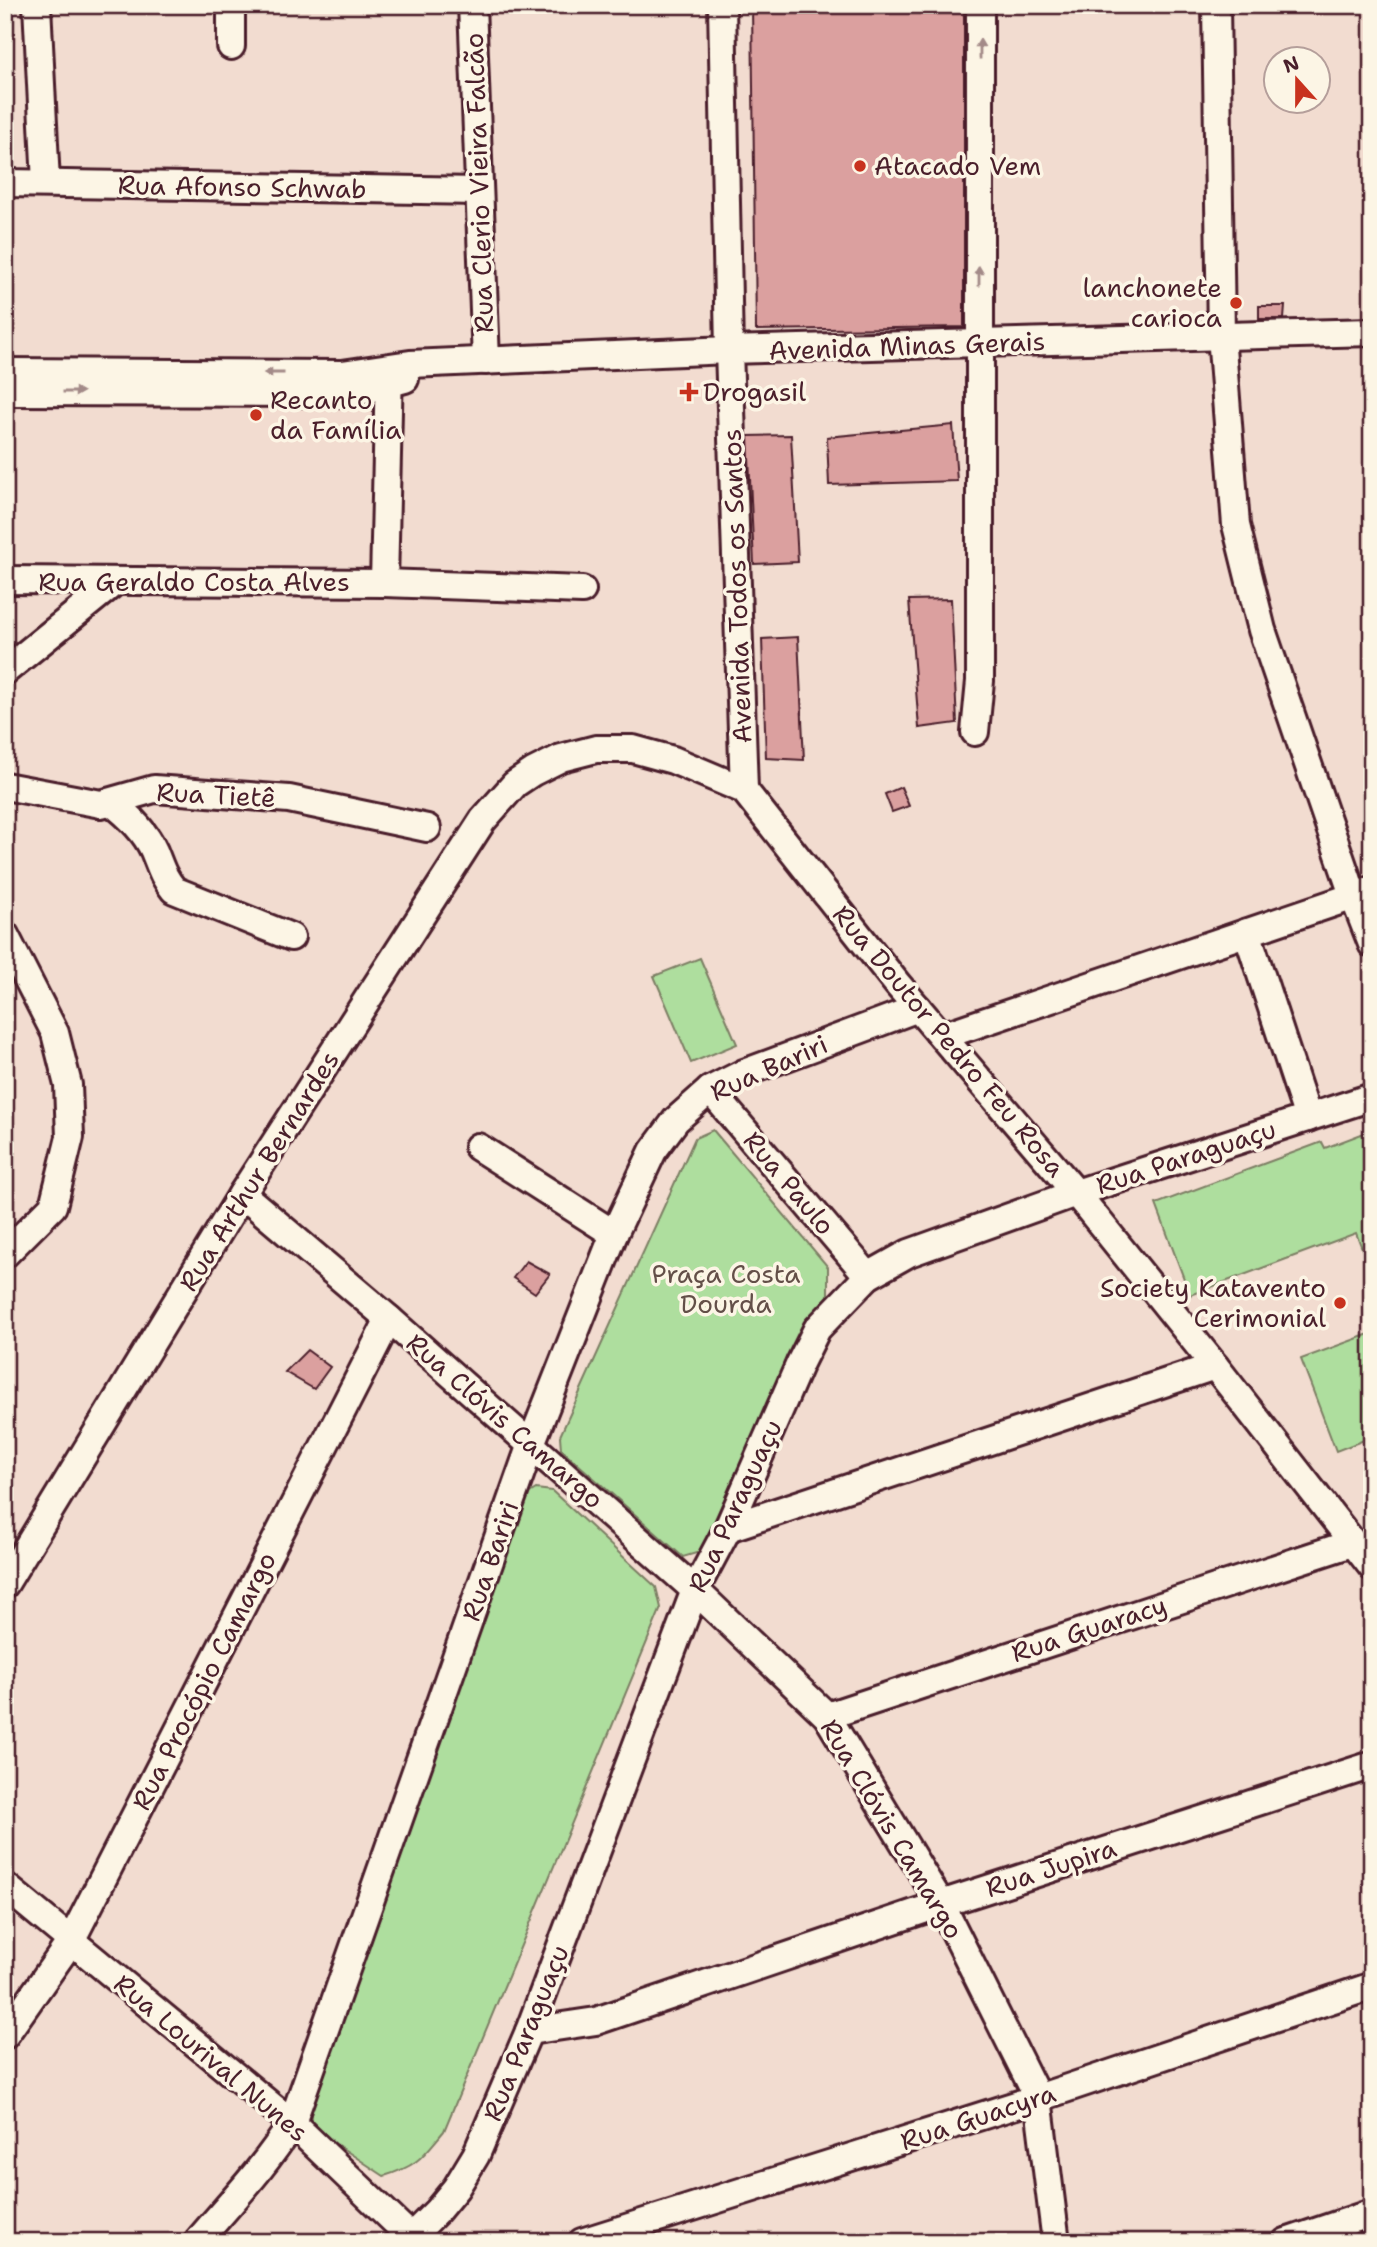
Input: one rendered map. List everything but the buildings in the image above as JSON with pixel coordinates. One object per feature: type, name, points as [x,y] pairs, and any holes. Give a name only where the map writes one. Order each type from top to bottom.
[{"type":"street","points":[[37,5],[46,183]]},
{"type":"street","points":[[231,5],[231,46]]},
{"type":"street","name":"Rua Clerio Vieira Falcão","points":[[472,5],[485,361]]},
{"type":"street","name":"Avenida Todos os Santos","points":[[722,5],[729,350],[744,790]]},
{"type":"street","points":[[975,732],[980,681],[980,5]]},
{"type":"street","points":[[1216,5],[1221,335],[1236,525],[1262,630],[1362,893],[1372,944]]},
{"type":"street","name":"Rua Afonso Schwab","points":[[5,183],[479,191]]},
{"type":"street","name":"Avenida Minas Gerais","points":[[390,376],[442,363],[729,350],[1372,332]]},
{"type":"street","points":[[5,372],[390,376]]},
{"type":"street","points":[[5,392],[344,393],[390,376]]},
{"type":"street","name":"Rua Geraldo Costa Alves","points":[[384,583],[390,376]]},
{"type":"street","name":"Rua Geraldo Costa Alves","points":[[5,580],[384,583],[582,590]]},
{"type":"street","points":[[5,671],[116,581]]},
{"type":"street","name":"Rua Doutor Pedro Feu Rosa","points":[[533,772],[561,758],[596,749],[634,749],[673,760],[744,790],[918,1008],[1076,1193],[1372,1566]]},
{"type":"street","name":"Rua Arthur Bernardes","points":[[5,1584],[242,1194],[483,820],[514,785],[533,772]]},
{"type":"street","name":"Rua Tietê","points":[[5,786],[100,804],[154,789],[289,799],[427,828]]},
{"type":"street","points":[[111,802],[130,816],[153,849],[161,874],[174,890],[291,937]]},
{"type":"street","points":[[942,1036],[1362,893]]},
{"type":"street","points":[[1247,933],[1308,1118]]},
{"type":"street","points":[[5,935],[55,1033],[68,1085],[70,1137],[54,1206],[5,1254]]},
{"type":"street","name":"Rua Bariri","points":[[197,2242],[257,2173],[292,2123],[531,1444],[614,1234],[653,1151],[676,1119],[710,1090],[744,1073],[918,1008]]},
{"type":"street","name":"Rua Paulo","points":[[710,1090],[868,1276]]},
{"type":"street","name":"Rua Paraguaçu","points":[[412,2239],[443,2203],[476,2155],[529,2031],[695,1590],[728,1528],[817,1329],[868,1276],[909,1253],[1076,1193],[1372,1097]]},
{"type":"street","points":[[478,1147],[614,1234]]},
{"type":"street","name":"Rua Clóvis Camargo","points":[[242,1194],[389,1319],[695,1590],[827,1716],[940,1904],[1038,2098],[1056,2242]]},
{"type":"street","name":"Rua Procópio Camargo","points":[[5,2035],[71,1941],[389,1319]]},
{"type":"street","points":[[728,1528],[1215,1366]]},
{"type":"street","name":"Rua Guaracy","points":[[827,1716],[1352,1543]]},
{"type":"street","name":"Rua Jupira","points":[[529,2031],[596,2021],[940,1904],[1372,1765]]},
{"type":"street","name":"Rua Lourival Nunes","points":[[5,1886],[292,2123],[412,2239]]},
{"type":"street","name":"Rua Guacyra","points":[[582,2242],[1038,2098],[1372,1986]]},
{"type":"street","points":[[1286,2242],[1372,2213]]},
{"type":"green space","points":[[700,958],[737,1044],[691,1063],[654,976]]},
{"type":"green space","name":"Praça Costa Dourda","points":[[713,1130],[828,1267],[828,1296],[793,1350],[700,1552],[683,1557],[561,1449],[560,1436],[695,1138]]},
{"type":"green space","points":[[1372,1130],[1372,1274],[1356,1233],[1190,1295],[1156,1204],[1322,1142],[1325,1148]]},
{"type":"green space","points":[[1372,1333],[1372,1437],[1336,1451],[1301,1359]]},
{"type":"green space","points":[[536,1489],[552,1491],[656,1587],[661,1608],[444,2131],[418,2160],[384,2176],[321,2134],[311,2120],[309,2097],[520,1499]]},
{"type":"place","name":"Atacado Vem","points":[[860,166]]},
{"type":"place","name":"lanchonete carioca","points":[[1236,303]]},
{"type":"place","name":"Drogasil","points":[[689,392]]},
{"type":"place","name":"Recanto da Família","points":[[256,415]]},
{"type":"place","name":"Society Katavento Cerimonial","points":[[1340,1303]]}]
